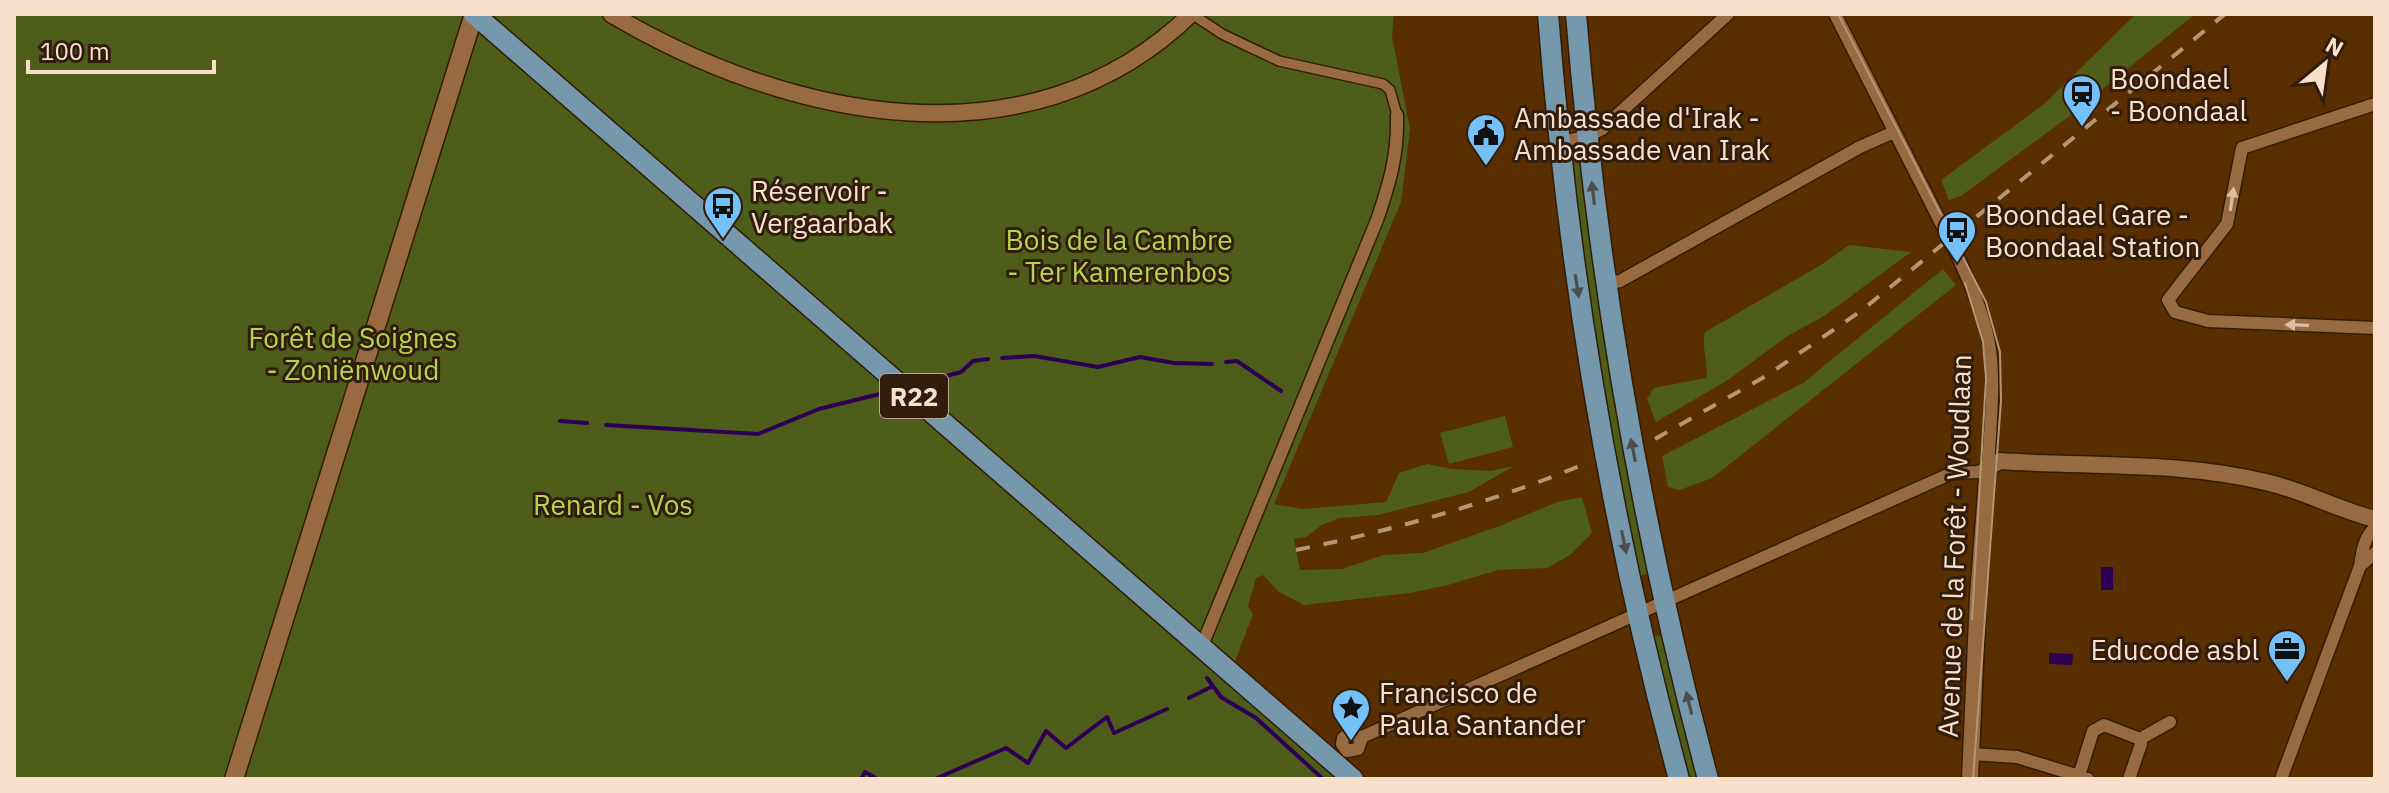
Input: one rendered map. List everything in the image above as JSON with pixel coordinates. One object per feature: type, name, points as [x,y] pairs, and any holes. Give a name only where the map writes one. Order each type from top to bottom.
[{"type":"main road","name":"R22","points":[[474,14],[1353,779]]},
{"type":"main road","points":[[234,779],[474,14]]},
{"type":"main road","points":[[1548,14],[1575,278],[1589,365],[1639,614],[1679,779]]},
{"type":"main road","points":[[1576,14],[1605,284],[1627,421],[1664,601],[1708,779]]},
{"type":"street","points":[[611,14],[709,66],[778,90],[837,105],[890,112],[958,113],[1056,97],[1138,57],[1191,14],[1222,34],[1279,61],[1383,84],[1390,90],[1397,115],[1398,149],[1392,176],[1377,220],[1201,648]]},
{"type":"street","points":[[1560,142],[1587,137],[1602,129],[1728,14]]},
{"type":"street","name":"Avenue de la Forêt - Woudlaan","points":[[1835,14],[1957,255],[1981,312],[1990,351],[1992,385],[1970,779]]},
{"type":"street","points":[[2375,104],[2242,148],[2227,224],[2168,300],[2175,312],[2208,321],[2375,328]]},
{"type":"street","points":[[1605,284],[1620,281],[1860,147],[1894,132]]},
{"type":"street","points":[[1362,737],[1952,473],[1978,472],[2000,461],[2213,472],[2270,483],[2375,519]]},
{"type":"street","points":[[2281,779],[2360,566],[2366,540],[2375,528]]},
{"type":"street","points":[[2360,566],[2375,553]]},
{"type":"street","points":[[2140,739],[2170,722]]},
{"type":"street","points":[[1971,754],[2017,757],[2083,778],[2093,731],[2097,727],[2104,725],[2140,739]]},
{"type":"street","points":[[2129,779],[2140,739]]},
{"type":"green space","name":"Forêt de Soignes - Zoniënwoud","points":[[14,14],[1394,14],[1392,36],[1410,129],[1401,202],[1274,504],[1303,509],[1386,502],[1399,473],[1427,464],[1490,471],[1514,466],[1469,492],[1378,515],[1340,518],[1322,525],[1306,537],[1294,539],[1300,570],[1342,569],[1384,555],[1423,553],[1557,502],[1582,497],[1592,533],[1570,555],[1547,568],[1498,570],[1410,593],[1304,605],[1279,592],[1263,575],[1256,578],[1248,606],[1253,614],[1231,672],[1353,779],[14,779]]},
{"type":"green space","points":[[2136,14],[2195,14],[2071,115],[1961,196],[1949,200],[1941,180],[2044,104]]},
{"type":"green space","points":[[1581,154],[1652,573],[1636,576],[1590,339],[1570,155]]},
{"type":"green space","points":[[1849,245],[1911,252],[1824,316],[1786,337],[1728,380],[1656,422],[1647,399],[1654,388],[1706,378],[1705,332],[1821,265]]},
{"type":"green space","points":[[1943,269],[1956,285],[1712,478],[1680,490],[1668,487],[1662,456],[1803,383]]},
{"type":"green space","points":[[1505,416],[1513,447],[1449,464],[1440,433]]},
{"type":"green space","points":[[1666,634],[1703,779],[1686,779],[1650,638]]},
{"type":"shaded area","points":[[2101,567],[2113,567],[2113,590],[2101,590]]},
{"type":"shaded area","points":[[2049,653],[2073,654],[2072,665],[2049,664]]},
{"type":"waterway","points":[[1002,358],[1034,356],[1098,367],[1140,357],[1174,363],[1212,364]]},
{"type":"waterway","points":[[931,380],[961,372],[973,361],[988,359]]},
{"type":"waterway","points":[[1226,362],[1237,361],[1281,391]]},
{"type":"waterway","points":[[606,425],[758,434],[819,409],[892,391]]},
{"type":"waterway","points":[[560,421],[587,423]]},
{"type":"waterway","points":[[1207,678],[1221,697],[1256,718],[1323,779]]},
{"type":"waterway","points":[[1189,698],[1213,686]]},
{"type":"waterway","points":[[935,779],[1006,748],[1028,763],[1046,731],[1066,748],[1107,717],[1114,733],[1167,709]]},
{"type":"waterway","points":[[861,779],[865,772],[877,779]]},
{"type":"tram line","points":[[1838,14],[1986,302],[2000,352],[2001,401],[1973,779]]},
{"type":"tram line","points":[[1965,283],[1983,342],[1986,379],[1972,619]]},
{"type":"railway","points":[[1655,439],[1766,376],[1861,311],[2225,14]]},
{"type":"railway","points":[[1296,550],[1441,514],[1512,492],[1582,465]]},
{"type":"place","name":"Boondael - Boondaal","points":[[2082,128]]},
{"type":"place","name":"Ambassade d'Irak - Ambassade van Irak","points":[[1486,167]]},
{"type":"place","name":"Réservoir - Vergaarbak","points":[[723,240]]},
{"type":"place","name":"Boondael Gare - Boondaal Station","points":[[1957,264]]},
{"type":"place","name":"Educode asbl","points":[[2287,683]]},
{"type":"place","name":"Francisco de Paula Santander","points":[[1351,742]]},
{"type":"park label","name":"Bois de la Cambre - Ter Kamerenbos","points":[[1119,255]]},
{"type":"park label","name":"Renard - Vos","points":[[613,504]]}]
